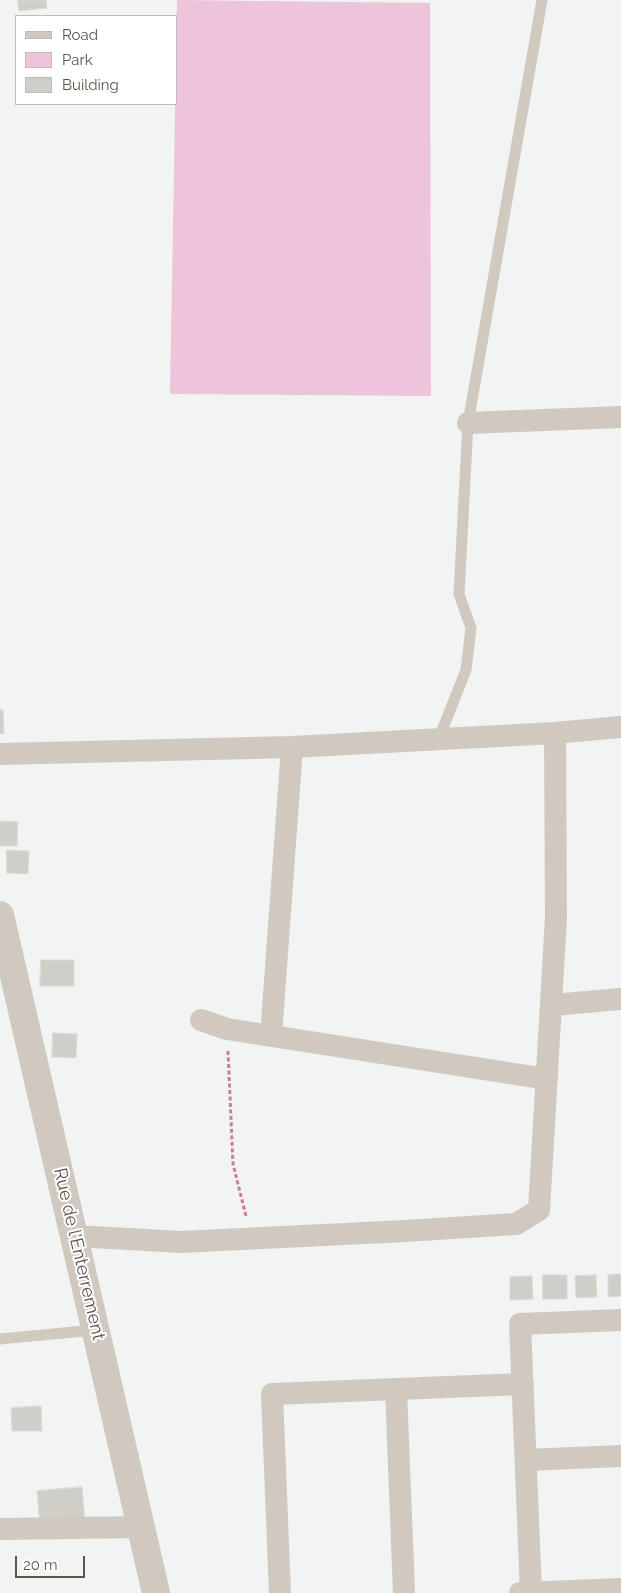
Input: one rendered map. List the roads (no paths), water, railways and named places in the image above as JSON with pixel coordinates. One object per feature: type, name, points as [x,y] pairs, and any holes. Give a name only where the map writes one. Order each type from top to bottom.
[{"type":"street","points":[[468,422],[621,417]]},
{"type":"street","points":[[0,754],[292,747],[555,733],[621,727]]},
{"type":"street","points":[[75,1236],[181,1242],[516,1224],[539,1210],[556,917],[555,733]]},
{"type":"street","points":[[271,1036],[292,747]]},
{"type":"street","name":"Rue de l'Enterrement","points":[[0,915],[156,1593]]},
{"type":"street","points":[[552,1005],[621,999]]},
{"type":"street","points":[[201,1020],[227,1029],[548,1079]]},
{"type":"street","points":[[531,1592],[520,1324],[621,1320]]},
{"type":"street","points":[[280,1593],[272,1394],[523,1384]]},
{"type":"street","points":[[396,1389],[404,1593]]},
{"type":"street","points":[[526,1460],[621,1456]]},
{"type":"street","points":[[0,1529],[142,1527]]},
{"type":"street","points":[[520,1593],[613,1590]]},
{"type":"lane","points":[[439,738],[466,670],[471,628],[459,594],[468,422],[542,0]]},
{"type":"lane","points":[[0,1339],[96,1330]]}]
